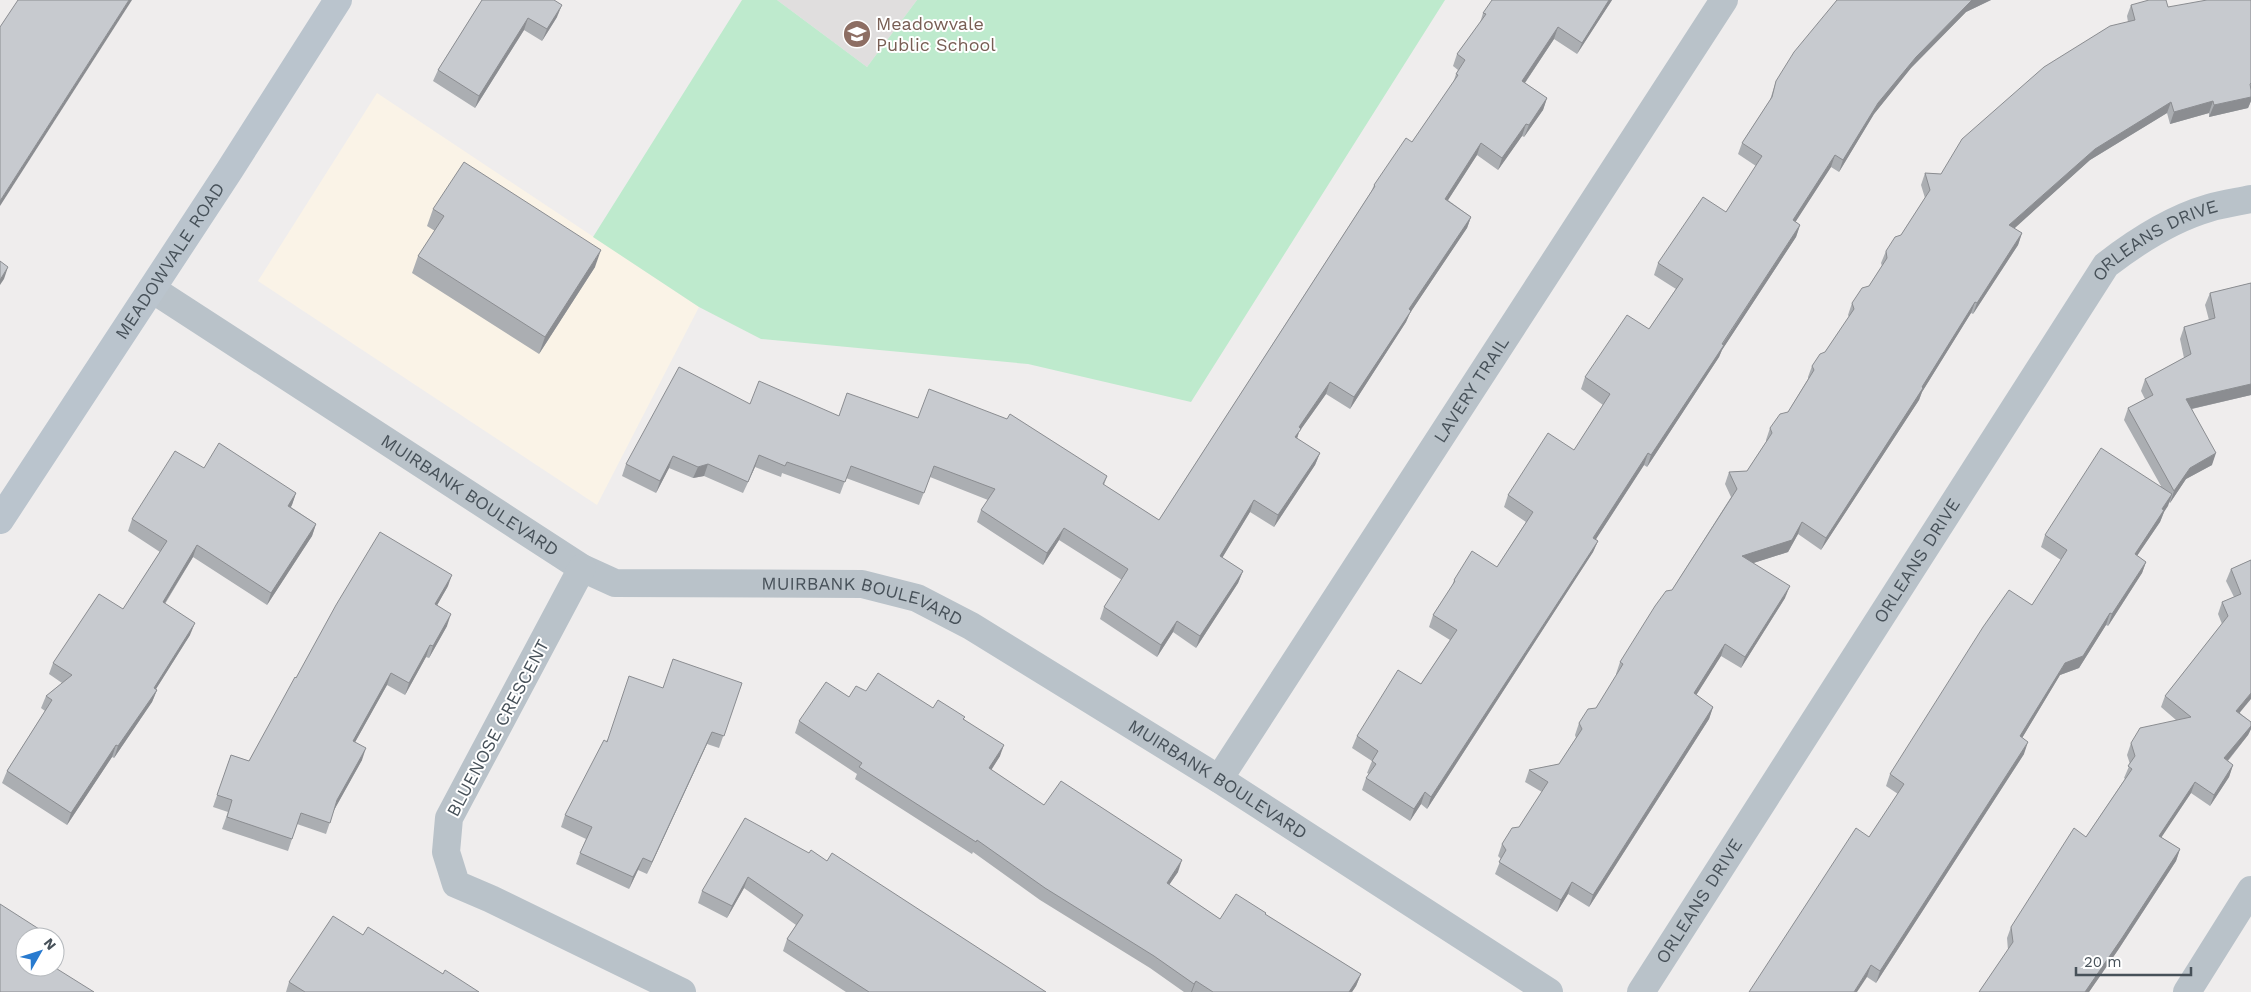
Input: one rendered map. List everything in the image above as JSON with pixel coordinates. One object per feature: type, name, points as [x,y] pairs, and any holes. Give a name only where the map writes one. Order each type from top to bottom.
[{"type":"main road","name":"MEADOWVALE ROAD","points":[[0,520],[152,289],[338,0]]},
{"type":"street","name":"LAVERY TRAIL","points":[[1219,779],[1724,0]]},
{"type":"street","name":"ORLEANS DRIVE","points":[[1641,992],[2106,265],[2134,244],[2169,224],[2208,208],[2251,199]]},
{"type":"street","name":"MUIRBANK BOULEVARD","points":[[152,289],[221,336],[582,568],[615,583],[862,584],[917,598],[971,626],[1219,779],[1549,992]]},
{"type":"street","name":"BLUENOSE CRESCENT","points":[[582,568],[449,818],[446,852],[456,884],[491,898],[682,992]]},
{"type":"street","points":[[2187,992],[2251,890]]},
{"type":"shaded area","name":"Meadowvale Public School","points":[[777,0],[917,0],[867,67]]},
{"type":"shaded area","points":[[377,93],[699,307],[597,505],[258,281]]},
{"type":"green space","points":[[742,0],[777,0],[867,67],[917,0],[1445,0],[1191,402],[1028,364],[761,339],[699,307],[593,237]]},
{"type":"building","points":[[18,0],[129,0],[0,201],[0,27]]},
{"type":"building","points":[[482,0],[554,0],[562,5],[547,29],[528,18],[479,96],[438,70]]},
{"type":"building","points":[[1492,0],[1609,0],[1582,43],[1558,27],[1522,81],[1547,98],[1529,125],[1526,124],[1502,158],[1481,143],[1445,199],[1471,217],[1409,309],[1411,311],[1354,397],[1330,382],[1299,427],[1301,429],[1295,437],[1320,453],[1278,515],[1254,500],[1220,556],[1243,571],[1200,636],[1177,621],[1161,645],[1104,607],[1128,569],[1064,528],[1047,553],[981,510],[995,489],[934,466],[924,493],[851,466],[845,482],[787,462],[785,466],[759,455],[748,482],[708,464],[698,467],[673,456],[660,481],[626,464],[679,367],[750,404],[759,381],[839,416],[847,393],[918,418],[929,389],[1007,419],[1010,414],[1107,476],[1103,484],[1159,520],[1374,185],[1406,138],[1412,142],[1458,75],[1456,74],[1465,60],[1457,54],[1486,14],[1483,13]]},
{"type":"building","points":[[1837,0],[1972,0],[1916,57],[1878,103],[1843,160],[1835,155],[1793,220],[1800,225],[1722,344],[1724,345],[1651,455],[1648,453],[1593,538],[1598,541],[1431,797],[1425,792],[1414,809],[1366,778],[1376,764],[1372,761],[1378,751],[1357,736],[1398,670],[1421,684],[1457,630],[1433,615],[1454,580],[1472,551],[1497,567],[1533,512],[1508,495],[1548,433],[1574,450],[1610,394],[1585,377],[1627,315],[1649,329],[1683,279],[1658,263],[1703,197],[1726,212],[1762,156],[1742,143],[1772,97],[1776,81],[1794,52]]},
{"type":"building","points":[[2149,0],[2166,0],[2168,7],[2207,0],[2251,0],[2251,97],[2214,105],[2213,101],[2174,112],[2171,102],[2095,149],[2009,225],[2022,233],[1977,303],[1975,302],[1923,388],[1826,538],[1802,522],[1792,540],[1742,556],[1790,586],[1745,657],[1725,644],[1694,693],[1713,707],[1593,895],[1572,882],[1561,900],[1499,862],[1506,850],[1502,844],[1512,828],[1519,827],[1548,782],[1529,770],[1559,764],[1582,729],[1579,723],[1588,709],[1596,708],[1623,664],[1620,662],[1655,606],[1666,591],[1672,590],[1737,489],[1729,472],[1747,471],[1772,433],[1770,428],[1780,414],[1788,412],[1814,370],[1812,366],[1820,354],[1825,352],[1854,309],[1852,303],[1862,288],[1869,286],[1887,258],[1886,251],[1895,237],[1901,235],[1930,190],[1925,173],[1941,174],[1962,139],[2044,67],[2110,26],[2135,20],[2131,5]]},
{"type":"building","points":[[464,162],[601,250],[545,337],[418,256],[444,216],[433,209]]},
{"type":"building","points":[[0,261],[8,267],[0,280]]},
{"type":"building","points":[[2251,283],[2251,384],[2186,399],[2216,453],[2190,468],[2174,491],[2128,408],[2153,395],[2145,379],[2191,354],[2184,327],[2215,318],[2210,293]]},
{"type":"building","points":[[219,443],[296,493],[288,506],[316,524],[271,593],[197,545],[163,602],[195,623],[154,688],[157,690],[118,746],[116,745],[71,813],[7,771],[52,700],[46,696],[72,675],[53,663],[99,594],[123,609],[167,541],[132,519],[175,451],[204,468]]},
{"type":"building","points":[[2101,448],[2172,494],[2162,509],[2164,510],[2135,554],[2146,562],[2112,614],[2110,613],[2083,656],[2065,663],[2020,736],[2028,742],[1880,971],[1871,965],[1854,992],[1749,992],[1856,828],[1869,837],[1904,784],[1890,774],[1983,627],[2009,590],[2032,605],[2067,550],[2045,535]]},
{"type":"building","points":[[380,532],[452,575],[435,604],[451,614],[433,646],[430,645],[409,683],[391,673],[353,741],[366,748],[337,800],[330,823],[301,813],[292,839],[227,817],[232,800],[217,795],[231,755],[249,761],[336,605]]},
{"type":"building","points":[[2251,560],[2251,693],[2236,711],[2251,722],[2251,726],[2224,758],[2233,765],[2214,795],[2195,782],[2159,836],[2180,849],[2085,992],[1979,992],[2013,942],[2011,927],[2074,828],[2086,837],[2132,769],[2128,766],[2135,756],[2131,743],[2140,728],[2191,717],[2165,696],[2228,616],[2222,602],[2241,594],[2231,569]]},
{"type":"building","points":[[673,659],[742,683],[724,736],[712,732],[652,862],[643,858],[633,877],[580,853],[592,827],[565,815],[604,740],[607,742],[629,676],[663,688]]},
{"type":"building","points":[[878,673],[933,708],[938,700],[965,717],[963,719],[1004,745],[989,768],[1044,805],[1061,781],[1182,860],[1167,883],[1220,919],[1236,894],[1361,974],[1349,992],[1213,992],[1196,981],[1194,984],[1154,956],[1045,888],[977,840],[976,842],[859,767],[862,763],[799,721],[826,682],[849,697],[856,686],[866,691]]},
{"type":"building","points":[[745,818],[809,853],[811,850],[827,861],[832,853],[1046,992],[869,992],[787,939],[803,915],[748,877],[732,906],[702,891]]},
{"type":"building","points":[[0,904],[36,927],[15,927],[15,977],[65,977],[65,974],[94,992],[0,992]]},
{"type":"building","points":[[333,916],[363,935],[368,927],[443,974],[445,970],[479,992],[305,992],[289,982]]},
{"type":"place","name":"Meadowvale Public School","points":[[857,34]]}]
